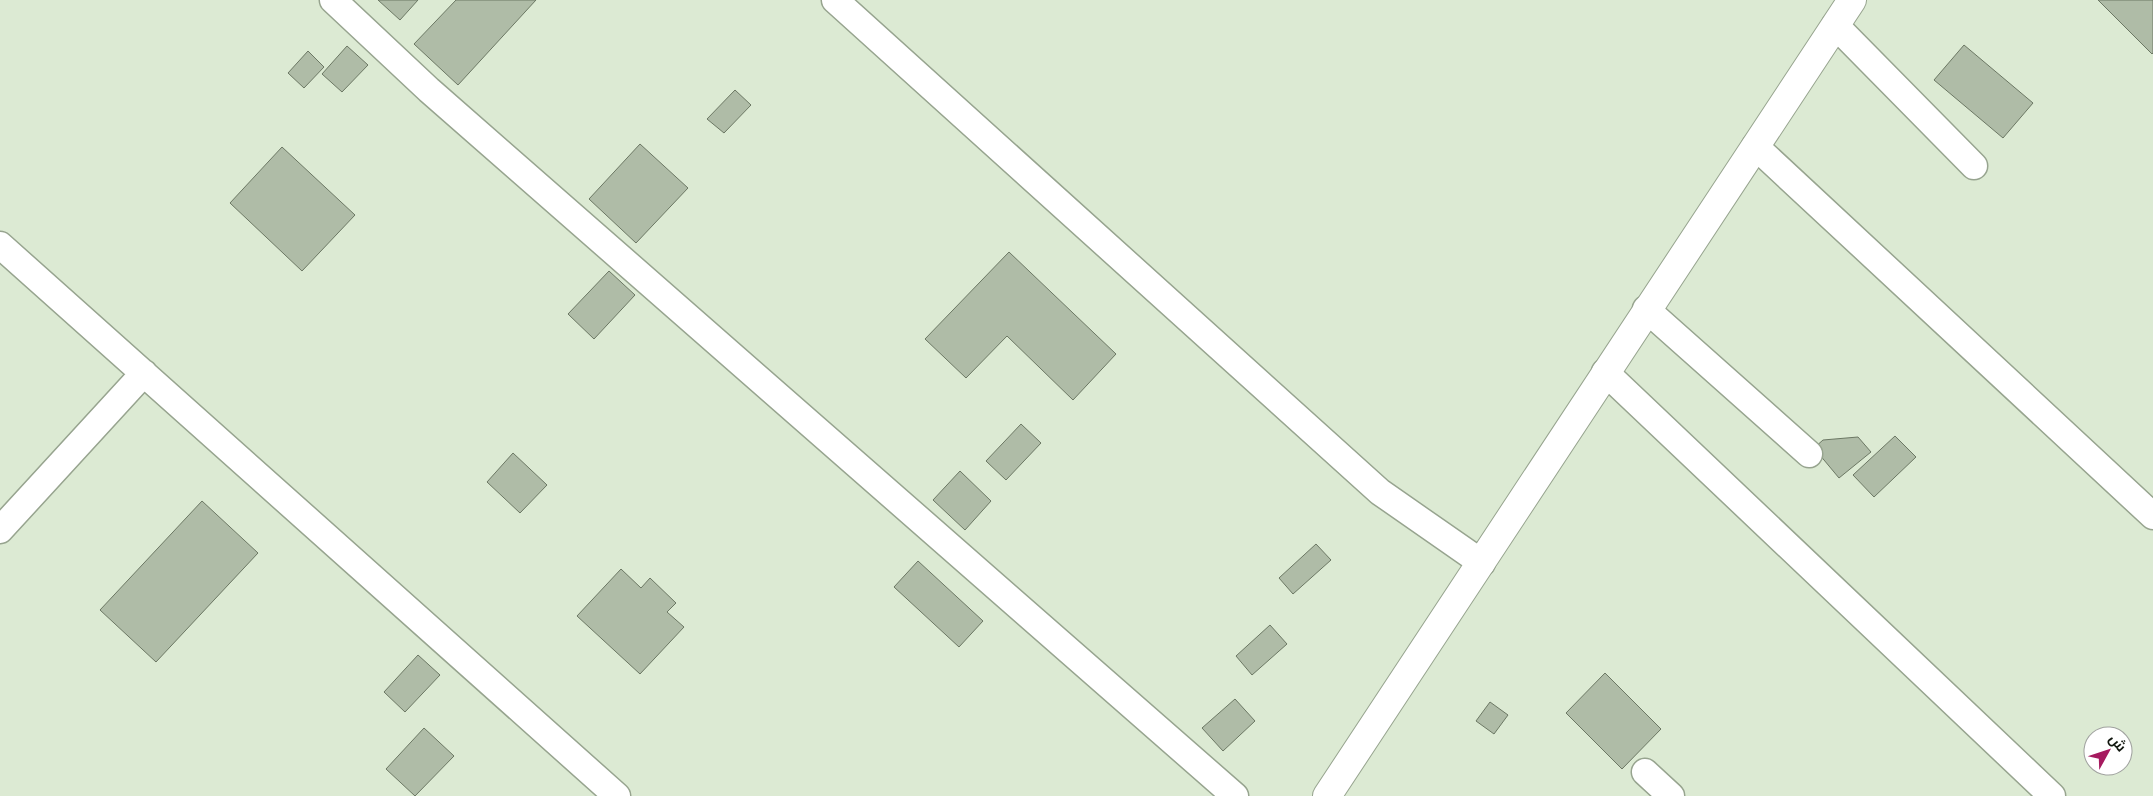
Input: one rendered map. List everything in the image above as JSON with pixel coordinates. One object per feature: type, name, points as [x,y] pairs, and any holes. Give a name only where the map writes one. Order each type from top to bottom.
[{"type":"street","points":[[333,0],[436,96],[1236,796]]},
{"type":"street","points":[[836,0],[1380,492],[1482,563]]},
{"type":"street","points":[[1327,796],[1482,563],[1646,309],[1852,0]]},
{"type":"street","points":[[1835,25],[1974,166]]},
{"type":"street","points":[[1755,146],[2153,516]]},
{"type":"street","points":[[0,245],[618,796]]},
{"type":"street","points":[[1646,309],[1809,454]]},
{"type":"street","points":[[1605,372],[2052,796]]},
{"type":"street","points":[[0,530],[144,373]]},
{"type":"street","points":[[1645,772],[1670,796]]},
{"type":"building","points":[[378,0],[418,0],[400,20]]},
{"type":"building","points":[[456,0],[536,0],[458,85],[414,44]]},
{"type":"building","points":[[2098,0],[2153,0],[2153,53],[2152,54]]},
{"type":"building","points":[[1964,45],[2033,103],[2003,138],[1934,80]]},
{"type":"building","points":[[347,46],[368,65],[342,92],[322,74]]},
{"type":"building","points":[[308,51],[324,67],[304,88],[288,73]]},
{"type":"building","points":[[735,90],[751,105],[724,133],[707,119]]},
{"type":"building","points":[[640,144],[688,188],[636,243],[589,199]]},
{"type":"building","points":[[282,147],[355,215],[302,271],[230,203]]},
{"type":"building","points":[[1009,252],[1116,354],[1073,400],[1007,336],[966,378],[925,339]]},
{"type":"building","points":[[609,271],[635,295],[594,339],[568,314]]},
{"type":"building","points":[[1021,424],[1041,443],[1006,480],[986,461]]},
{"type":"building","points":[[1895,436],[1916,457],[1874,497],[1853,475]]},
{"type":"building","points":[[1858,437],[1871,452],[1839,478],[1814,448],[1823,440]]},
{"type":"building","points":[[513,453],[547,485],[520,513],[487,482]]},
{"type":"building","points":[[960,471],[991,501],[965,530],[933,500]]},
{"type":"building","points":[[202,501],[258,553],[156,662],[100,610]]},
{"type":"building","points":[[1316,544],[1331,560],[1293,594],[1279,578]]},
{"type":"building","points":[[918,561],[983,621],[959,647],[894,587]]},
{"type":"building","points":[[621,569],[641,588],[650,578],[676,603],[667,612],[684,627],[640,674],[577,616]]},
{"type":"building","points":[[1270,625],[1287,644],[1252,675],[1236,656]]},
{"type":"building","points":[[418,655],[440,675],[405,712],[384,692]]},
{"type":"building","points":[[1605,673],[1661,729],[1622,769],[1566,713]]},
{"type":"building","points":[[1235,699],[1255,721],[1223,751],[1202,728]]},
{"type":"building","points":[[1490,702],[1508,715],[1494,734],[1476,721]]},
{"type":"building","points":[[424,728],[454,756],[415,796],[386,769]]}]
